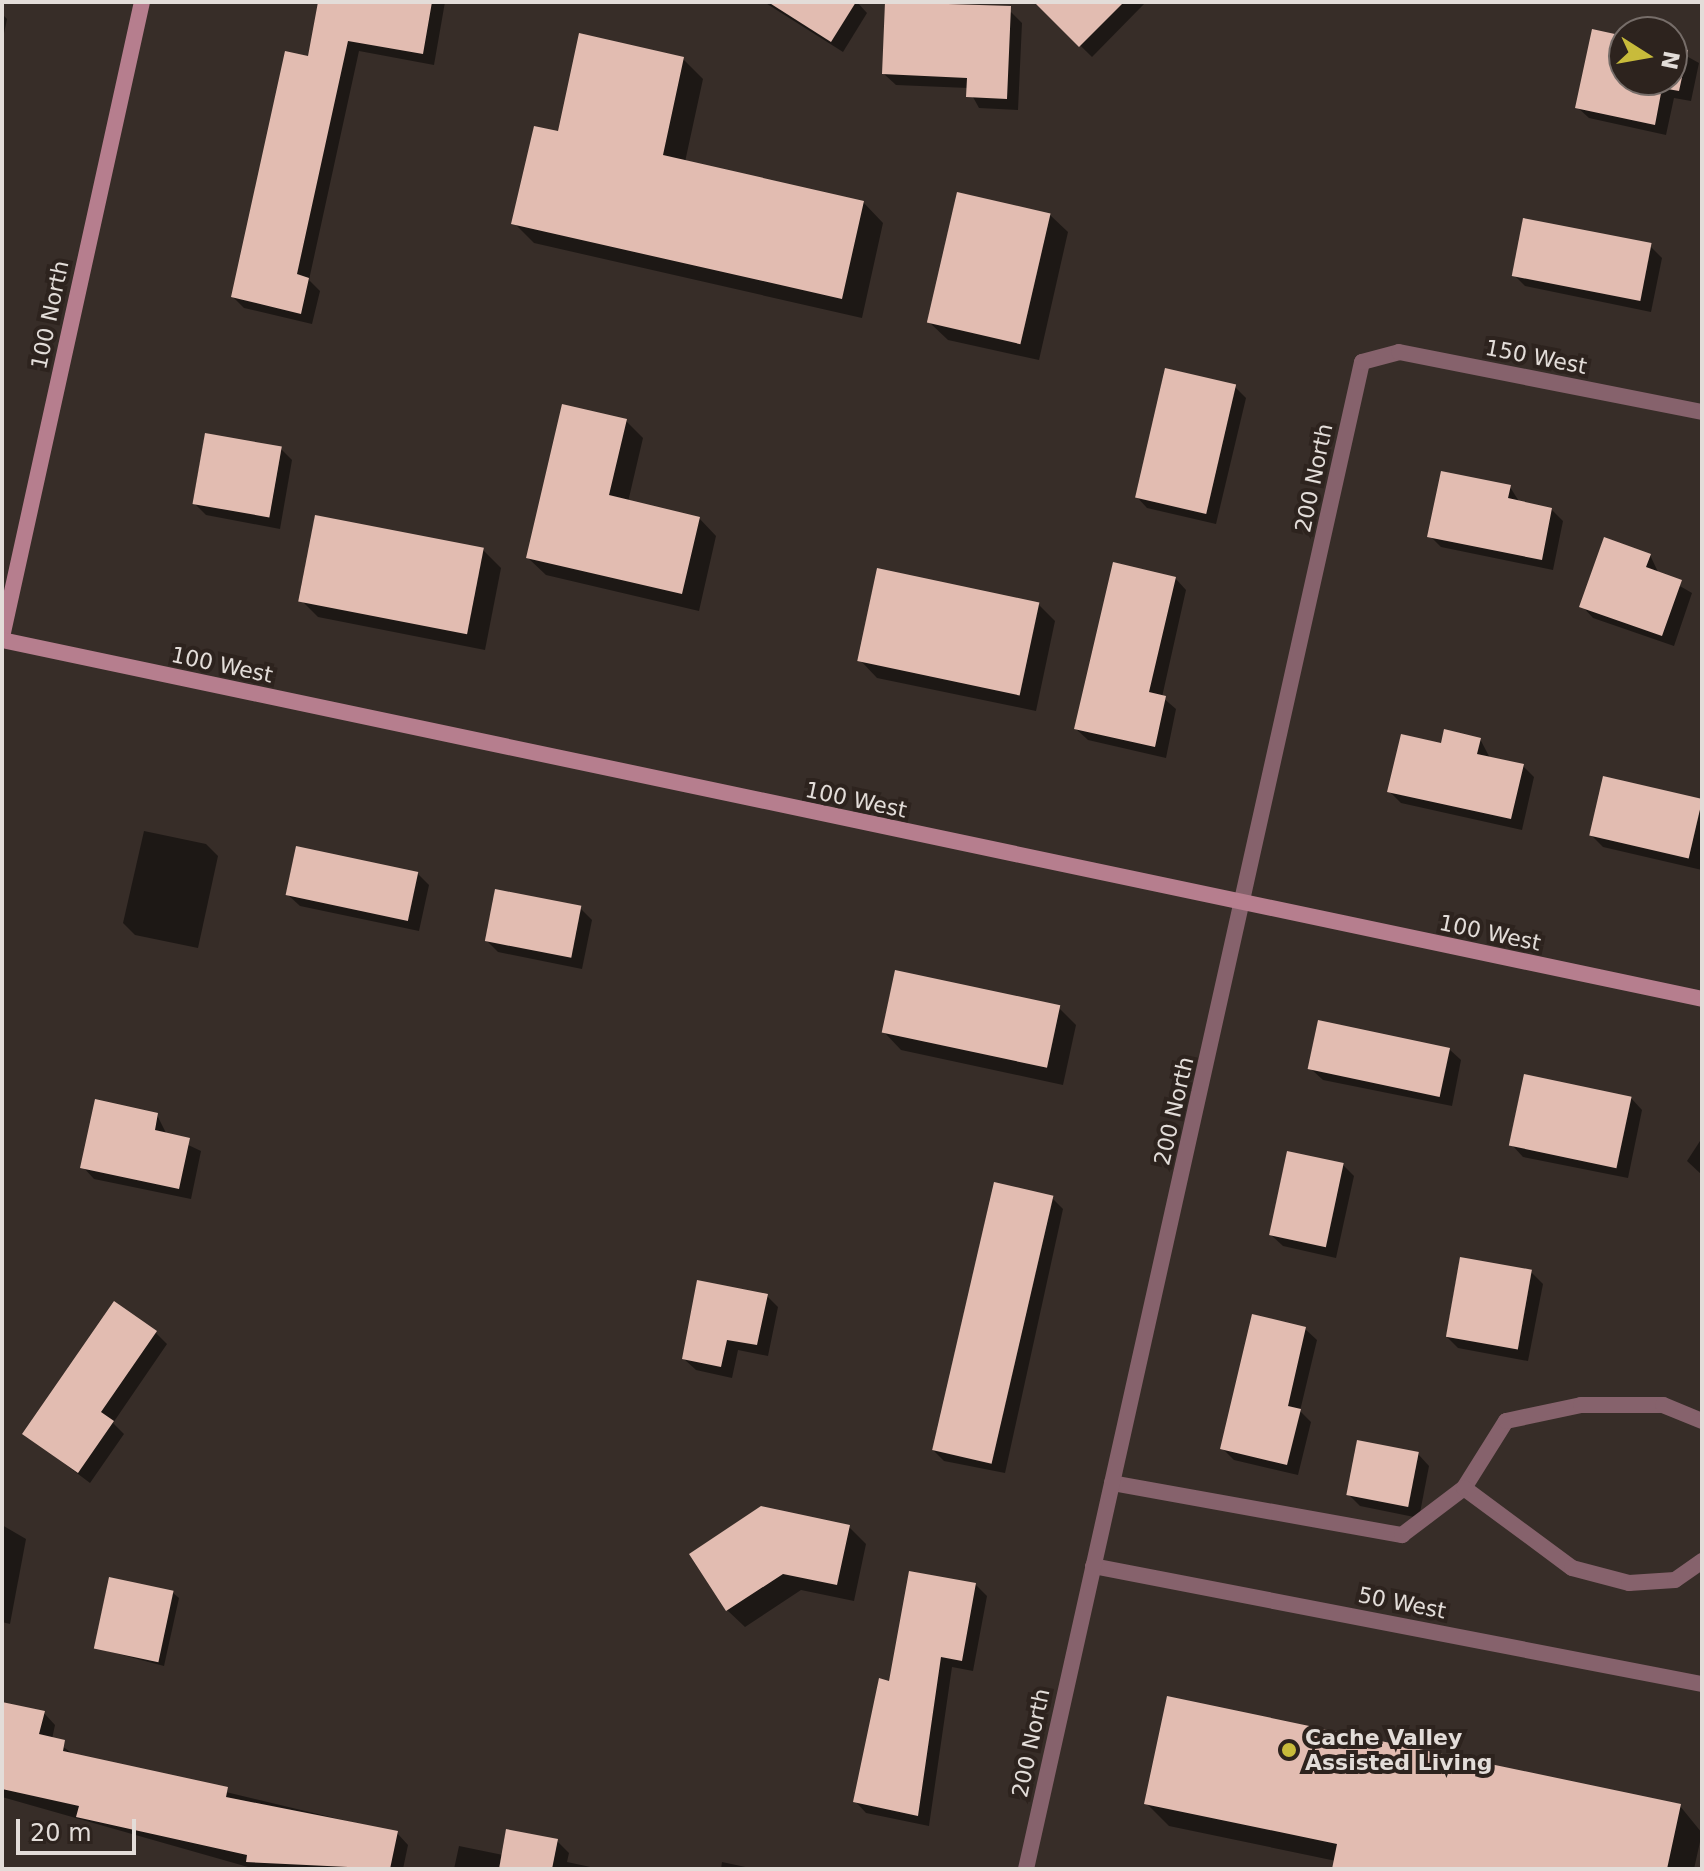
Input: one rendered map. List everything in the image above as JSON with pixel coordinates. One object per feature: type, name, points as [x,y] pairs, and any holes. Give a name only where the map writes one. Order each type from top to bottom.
[{"type":"street","name":"100 North","points":[[2,638],[142,2]]},
{"type":"street","name":"150 West","points":[[1362,362],[1399,352],[1702,412]]},
{"type":"street","name":"200 North","points":[[1026,1869],[1362,362]]},
{"type":"street","name":"100 West","points":[[2,638],[1243,905],[1702,999]]},
{"type":"street","points":[[1112,1483],[1402,1535],[1464,1488],[1506,1421],[1581,1405],[1663,1405],[1702,1421]]},
{"type":"street","points":[[1464,1488],[1572,1568],[1629,1583],[1675,1580],[1702,1561]]},
{"type":"street","name":"50 West","points":[[1093,1566],[1702,1684]]},
{"type":"building","points":[[318,2],[432,2],[423,54],[348,41],[297,274],[309,278],[301,314],[231,297],[285,51],[308,56]]},
{"type":"building","points":[[768,2],[856,2],[831,42]]},
{"type":"building","points":[[885,2],[1011,6],[1007,99],[966,97],[967,78],[882,74]]},
{"type":"building","points":[[1034,2],[1124,2],[1079,47]]},
{"type":"building","points":[[1592,29],[1608,32],[1608,96],[1660,96],[1655,125],[1575,108]]},
{"type":"building","points":[[579,33],[684,57],[663,155],[864,201],[842,299],[511,224],[534,126],[558,131]]},
{"type":"building","points":[[957,192],[1051,214],[1020,344],[927,323]]},
{"type":"building","points":[[1523,218],[1652,243],[1640,301],[1512,276]]},
{"type":"building","points":[[1165,368],[1236,384],[1206,514],[1135,498]]},
{"type":"building","points":[[562,404],[627,419],[609,495],[700,517],[682,594],[526,558]]},
{"type":"building","points":[[205,433],[282,447],[269,517],[192,504]]},
{"type":"building","points":[[1441,471],[1511,485],[1508,498],[1552,508],[1542,560],[1427,537]]},
{"type":"building","points":[[315,515],[484,548],[467,634],[298,601]]},
{"type":"building","points":[[1604,537],[1651,554],[1646,567],[1682,580],[1662,636],[1579,607]]},
{"type":"building","points":[[1113,562],[1176,577],[1149,692],[1166,696],[1155,747],[1074,729]]},
{"type":"building","points":[[877,568],[1039,603],[1020,695],[857,661]]},
{"type":"building","points":[[1444,729],[1481,738],[1477,754],[1524,764],[1511,819],[1387,792],[1401,734],[1441,743]]},
{"type":"building","points":[[1603,776],[1702,799],[1689,858],[1589,835]]},
{"type":"building","points":[[296,846],[418,872],[408,921],[286,895]]},
{"type":"building","points":[[495,889],[581,906],[571,958],[485,941]]},
{"type":"building","points":[[895,970],[1060,1005],[1047,1068],[882,1033]]},
{"type":"building","points":[[1318,1020],[1450,1048],[1440,1097],[1308,1069]]},
{"type":"building","points":[[1524,1074],[1632,1097],[1616,1168],[1509,1145]]},
{"type":"building","points":[[95,1099],[158,1113],[155,1130],[190,1138],[179,1189],[80,1168]]},
{"type":"building","points":[[1287,1151],[1344,1163],[1326,1247],[1269,1235]]},
{"type":"building","points":[[994,1182],[1053,1196],[992,1464],[932,1450]]},
{"type":"building","points":[[1460,1257],[1532,1270],[1518,1349],[1446,1337]]},
{"type":"building","points":[[697,1280],[768,1294],[757,1345],[727,1340],[721,1367],[682,1359]]},
{"type":"building","points":[[114,1301],[157,1331],[101,1412],[114,1421],[78,1473],[22,1434]]},
{"type":"building","points":[[1252,1314],[1306,1327],[1288,1406],[1301,1409],[1287,1465],[1220,1449]]},
{"type":"building","points":[[1357,1440],[1419,1452],[1408,1507],[1346,1495]]},
{"type":"building","points":[[761,1506],[850,1525],[837,1585],[783,1574],[726,1611],[689,1554]]},
{"type":"building","points":[[909,1571],[976,1583],[962,1661],[941,1657],[918,1816],[853,1802],[879,1678],[889,1681]]},
{"type":"building","points":[[109,1577],[174,1591],[158,1662],[94,1648]]},
{"type":"building","name":"Cache Valley Assisted Living","points":[[1167,1696],[1681,1804],[1667,1869],[1332,1869],[1337,1844],[1144,1804]]},
{"type":"building","points":[[2,1702],[45,1711],[39,1734],[65,1740],[63,1751],[228,1787],[226,1797],[398,1831],[390,1869],[246,1862],[247,1855],[76,1817],[79,1806],[2,1789]]},
{"type":"building","points":[[506,1829],[558,1839],[552,1869],[499,1869]]},
{"type":"place","name":"Cache Valley Assisted Living","points":[[1289,1750]]}]
